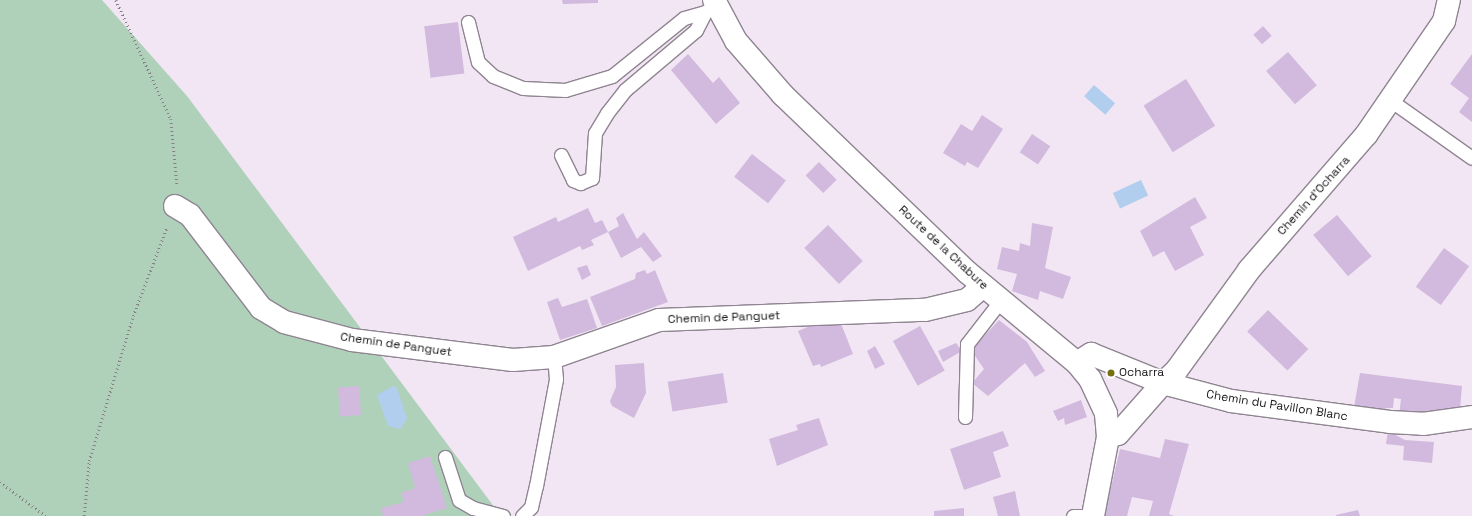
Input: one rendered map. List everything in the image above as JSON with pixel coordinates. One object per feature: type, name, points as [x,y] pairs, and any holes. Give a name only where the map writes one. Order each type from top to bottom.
[{"type":"street","name":"Chemin d'Ocharra","points":[[1163,383],[1176,371],[1248,270],[1346,161],[1444,21],[1449,0]]},
{"type":"street","name":"Route de la Chabure","points":[[712,6],[736,41],[783,95],[983,286],[1077,363],[1100,394],[1106,414],[1108,436],[1093,516]]},
{"type":"street","name":"Chemin de Panguet","points":[[175,206],[190,215],[261,308],[284,322],[360,341],[513,360],[554,357],[659,320],[925,310],[967,300],[983,286]]},
{"type":"street","name":"Chemin du Pavillon Blanc","points":[[1077,363],[1091,354],[1163,383],[1231,401],[1390,422],[1423,424],[1472,418]]},
{"type":"street","points":[[1108,436],[1118,434],[1163,383]]},
{"type":"lane","points":[[468,22],[478,62],[488,72],[523,88],[566,90],[612,76],[684,18],[712,6]]},
{"type":"lane","points":[[561,155],[573,180],[580,183],[592,178],[595,133],[607,113],[625,90],[696,30],[712,6]]},
{"type":"lane","points":[[1390,100],[1472,158]]},
{"type":"lane","points":[[965,417],[967,344],[1001,300]]},
{"type":"lane","points":[[522,516],[531,507],[536,486],[556,379],[554,357]]},
{"type":"lane","points":[[445,457],[459,500],[473,508],[503,516]]},
{"type":"lane","points":[[1073,516],[1086,516]]},
{"type":"path","points":[[84,516],[89,461],[111,385],[175,206],[178,170],[171,119],[116,0]]},
{"type":"path","points":[[0,482],[46,516]]},
{"type":"green space","points":[[0,0],[102,0],[187,96],[501,516],[0,516]]},
{"type":"water","points":[[1094,85],[1115,103],[1105,115],[1084,96]]},
{"type":"water","points":[[1141,180],[1148,195],[1120,209],[1113,193]]},
{"type":"water","points":[[393,386],[397,388],[407,419],[400,429],[388,426],[377,395]]},
{"type":"building","points":[[562,0],[598,0],[598,3],[563,4]]},
{"type":"building","points":[[458,22],[464,74],[431,78],[424,26]]},
{"type":"building","points":[[1263,26],[1272,36],[1262,44],[1253,35]]},
{"type":"building","points":[[1288,52],[1317,85],[1295,104],[1266,71]]},
{"type":"building","points":[[688,54],[713,83],[719,77],[740,103],[716,124],[671,70]]},
{"type":"building","points":[[1472,54],[1472,122],[1459,112],[1469,98],[1450,84]]},
{"type":"building","points":[[1186,79],[1215,126],[1173,152],[1144,105]]},
{"type":"building","points":[[982,115],[1003,129],[978,168],[967,162],[965,166],[943,153],[961,124],[972,131]]},
{"type":"building","points":[[1032,134],[1050,146],[1038,165],[1020,152]]},
{"type":"building","points":[[752,154],[786,180],[768,203],[734,177]]},
{"type":"building","points":[[819,162],[837,180],[823,193],[806,175]]},
{"type":"building","points":[[1195,197],[1207,218],[1190,227],[1204,255],[1175,271],[1164,251],[1153,257],[1140,231]]},
{"type":"building","points":[[588,208],[595,223],[602,220],[608,232],[591,240],[594,245],[582,250],[580,246],[528,271],[513,237],[556,217],[558,222]]},
{"type":"building","points":[[623,213],[637,239],[644,232],[662,256],[653,262],[641,247],[621,258],[608,232],[619,226],[616,218]]},
{"type":"building","points":[[1337,215],[1372,256],[1348,276],[1313,235]]},
{"type":"building","points":[[1032,223],[1053,227],[1045,268],[1071,277],[1063,299],[1040,291],[1038,300],[1012,291],[1017,274],[997,269],[1002,247],[1019,251],[1020,243],[1030,246]]},
{"type":"building","points":[[828,225],[863,261],[839,284],[804,248]]},
{"type":"building","points":[[1444,248],[1469,266],[1441,305],[1416,287]]},
{"type":"building","points":[[587,265],[591,275],[582,280],[577,268]]},
{"type":"building","points":[[645,270],[647,274],[655,270],[668,302],[602,326],[590,297],[635,279],[636,273]]},
{"type":"building","points":[[558,298],[562,307],[587,299],[597,328],[560,340],[547,302]]},
{"type":"building","points":[[1268,310],[1308,349],[1287,370],[1247,332]]},
{"type":"building","points":[[825,320],[828,326],[840,321],[853,354],[821,367],[820,364],[813,366],[798,331]]},
{"type":"building","points":[[999,320],[1027,342],[1045,371],[1035,377],[1025,363],[988,396],[972,383],[984,369],[971,350]]},
{"type":"building","points":[[920,326],[945,371],[918,386],[893,341]]},
{"type":"building","points":[[956,343],[962,351],[943,362],[938,351]]},
{"type":"building","points":[[875,346],[885,364],[875,369],[867,351]]},
{"type":"building","points":[[644,363],[646,393],[634,418],[612,406],[610,401],[616,387],[615,365]]},
{"type":"building","points":[[723,373],[728,403],[672,411],[668,382]]},
{"type":"building","points":[[1360,373],[1462,386],[1460,409],[1436,410],[1435,415],[1399,416],[1401,399],[1394,398],[1393,408],[1386,408],[1385,415],[1354,407]]},
{"type":"building","points":[[359,386],[361,415],[340,416],[338,387]]},
{"type":"building","points":[[1081,400],[1087,417],[1065,425],[1064,418],[1058,421],[1053,411]]},
{"type":"building","points":[[819,418],[828,445],[777,466],[769,439],[798,430],[796,425]]},
{"type":"building","points":[[1003,431],[1009,446],[993,452],[1001,477],[964,490],[950,449]]},
{"type":"building","points":[[1388,431],[1405,440],[1434,442],[1432,463],[1403,460],[1404,446],[1386,444]]},
{"type":"building","points":[[1165,439],[1189,444],[1169,514],[1174,516],[1149,516],[1153,501],[1132,497],[1127,516],[1104,516],[1120,449],[1160,458]]},
{"type":"building","points":[[430,456],[447,508],[421,516],[383,516],[381,508],[404,502],[401,493],[415,488],[408,463]]},
{"type":"building","points":[[1015,491],[1020,516],[998,516],[993,497]]},
{"type":"building","points":[[964,508],[964,516],[934,516],[934,511]]},
{"type":"building","points":[[1358,510],[1360,516],[1336,516],[1336,515]]},
{"type":"place","name":"Ocharra","points":[[1111,373]]}]
